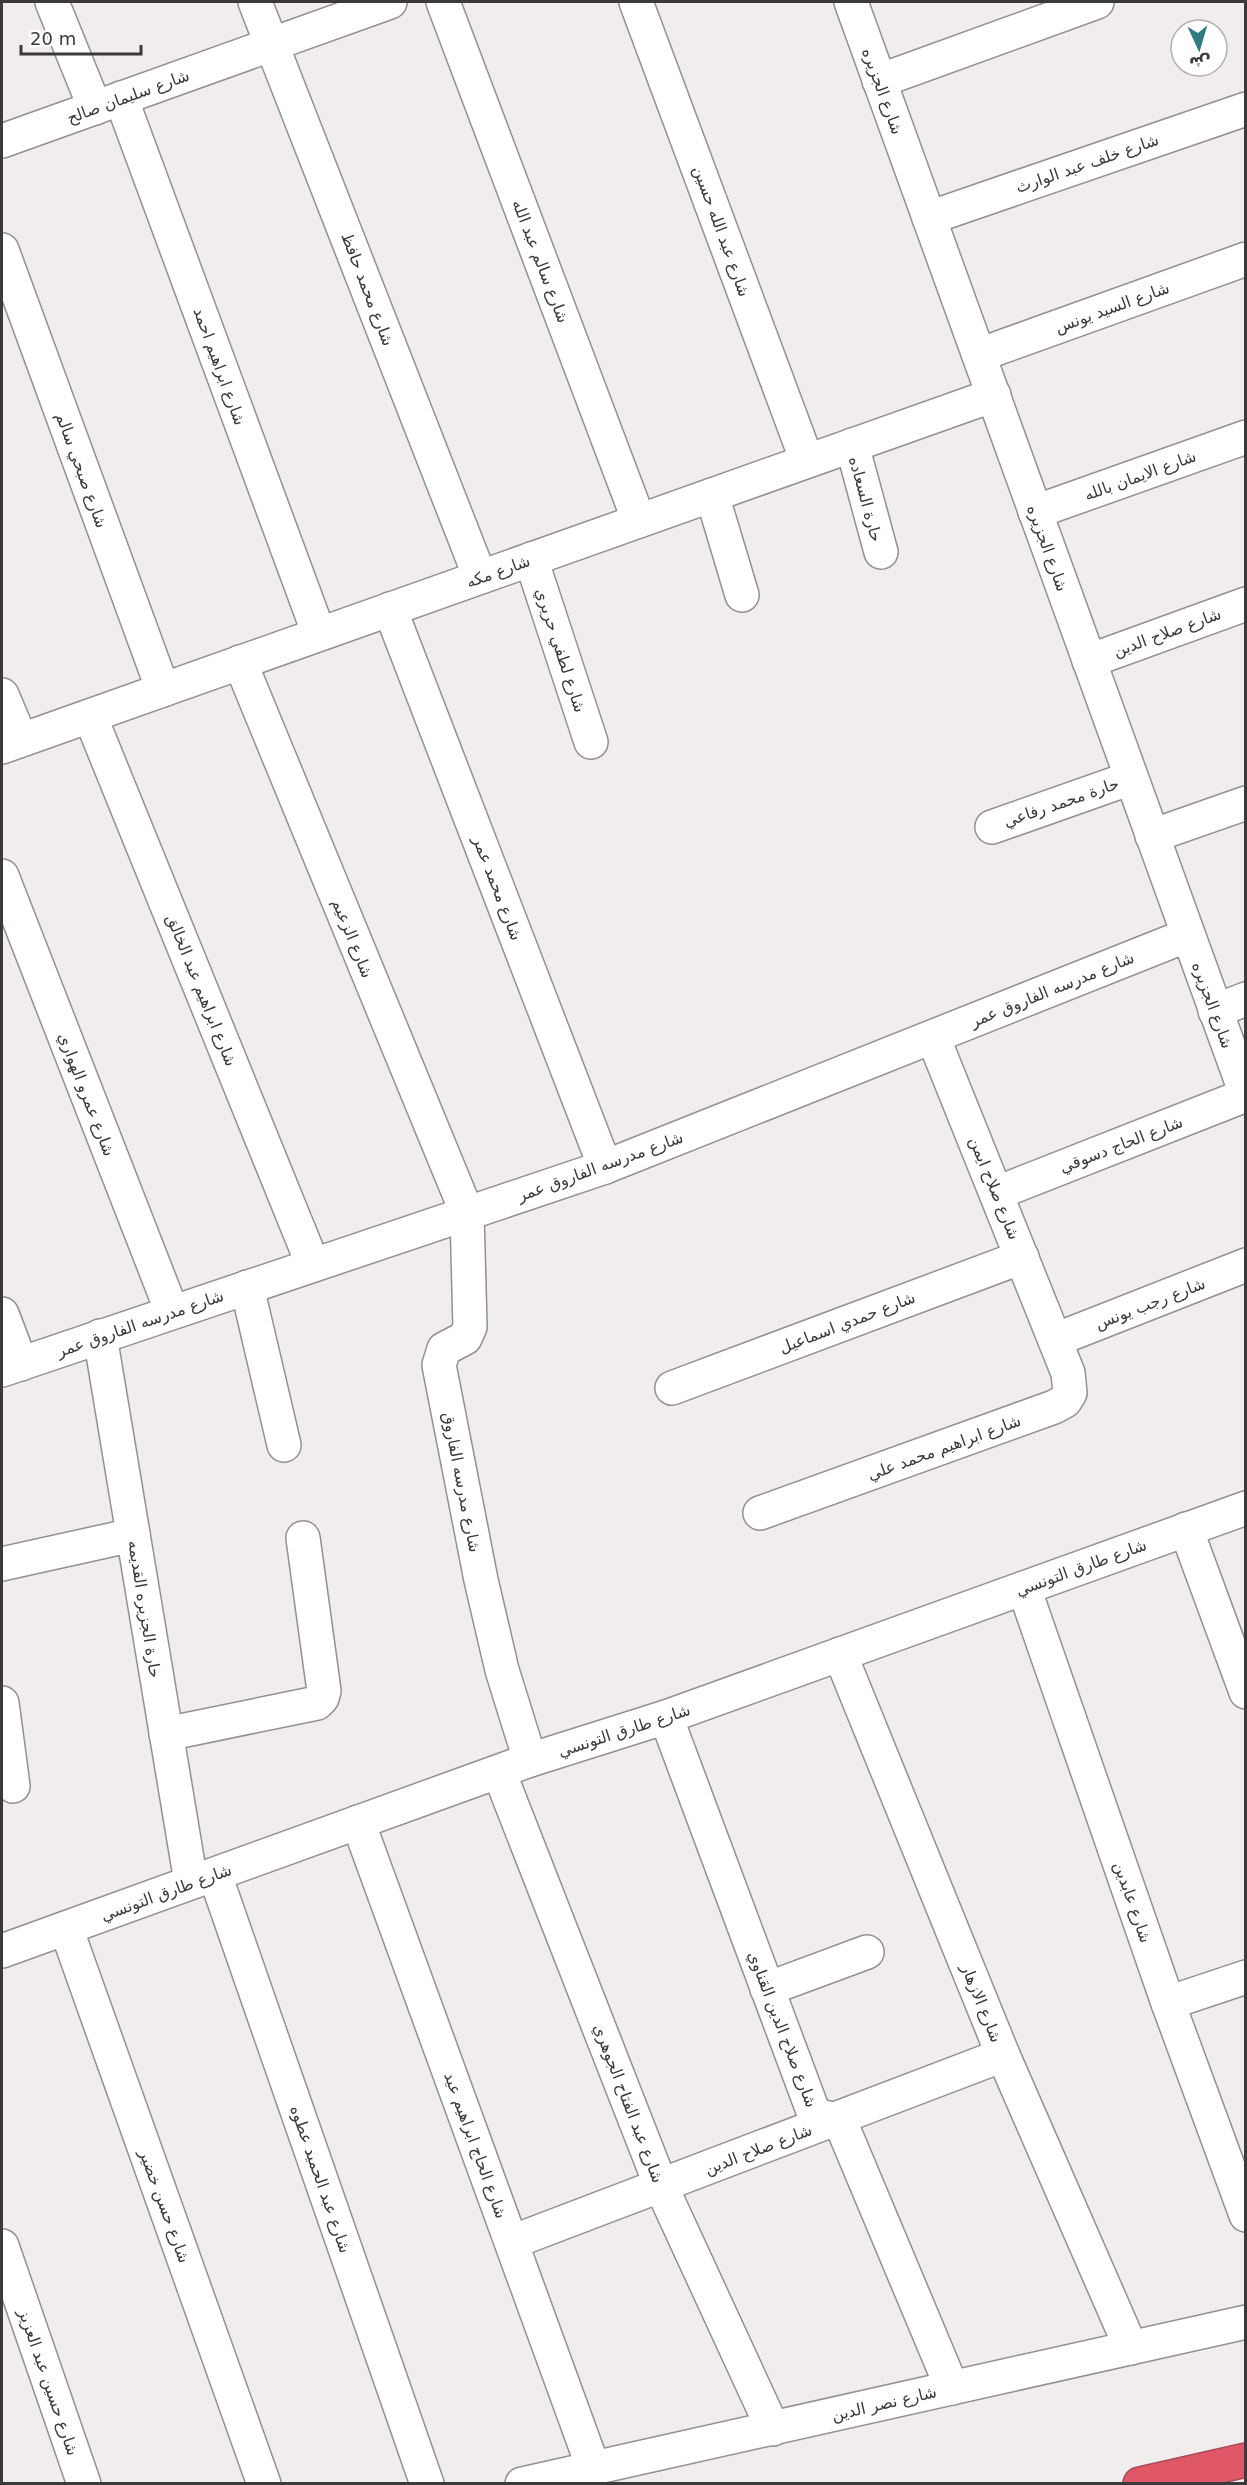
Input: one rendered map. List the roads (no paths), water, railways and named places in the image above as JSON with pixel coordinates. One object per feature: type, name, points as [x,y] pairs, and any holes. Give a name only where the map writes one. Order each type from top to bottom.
[{"type":"highway","points":[[1140,2484],[1245,2460]]},
{"type":"street","name":"شارع ابراهيم احمد","points":[[52,2],[108,103],[319,634]]},
{"type":"street","name":"شارع محمد حافظ","points":[[255,2],[480,577]]},
{"type":"street","name":"شارع سليمان صالح","points":[[2,141],[390,2]]},
{"type":"street","name":"شارع سالم عبد الله","points":[[443,2],[639,521]]},
{"type":"street","name":"شارع عبد الله حسين","points":[[636,2],[807,461]]},
{"type":"street","name":"شارع الجزيره","points":[[850,2],[994,395],[1245,1095]]},
{"type":"street","points":[[879,81],[1097,2]]},
{"type":"street","name":"شارع خلف عبد الوارث","points":[[929,218],[1245,109]]},
{"type":"street","name":"شارع صبحي سالم","points":[[2,250],[163,690]]},
{"type":"street","name":"شارع السيد يونس","points":[[979,355],[1245,259]]},
{"type":"street","name":"شارع مكه","points":[[11,743],[994,395]]},
{"type":"street","name":"شارع الايمان بالله","points":[[1035,512],[1245,437]]},
{"type":"street","name":"حارة السعاده","points":[[852,445],[881,552]]},
{"type":"street","points":[[712,495],[742,595]]},
{"type":"street","name":"شارع لطفي حريري","points":[[531,559],[591,742]]},
{"type":"street","name":"شارع صلاح الدين","points":[[1089,661],[1245,604]]},
{"type":"street","name":"شارع محمد عمر","points":[[390,609],[605,1167]]},
{"type":"street","name":"شارع الزعيم","points":[[240,662],[467,1213]]},
{"type":"street","points":[[2,695],[11,743]]},
{"type":"street","name":"شارع ابراهيم عبد الخالق","points":[[90,716],[313,1265]]},
{"type":"street","name":"حارة محمد رفاعي","points":[[992,827],[1131,778]]},
{"type":"street","points":[[1152,836],[1245,803]]},
{"type":"street","name":"شارع عمرو الهواري","points":[[2,876],[172,1312]]},
{"type":"street","name":"شارع مدرسه الفاروق عمر","points":[[11,1367],[605,1167],[1188,935]]},
{"type":"street","points":[[1215,1011],[1245,999]]},
{"type":"street","name":"شارع صلاح ايمن","points":[[933,1036],[1055,1340]]},
{"type":"street","name":"شارع الحاج دسوقي","points":[[997,1193],[1245,1095]]},
{"type":"street","name":"شارع مدرسه الفاروق","points":[[467,1213],[470,1327],[465,1338],[444,1349],[439,1365],[486,1602],[502,1670],[530,1760]]},
{"type":"street","name":"شارع حمدي اسماعيل","points":[[672,1388],[1023,1257]]},
{"type":"street","name":"شارع رجب يونس","points":[[1055,1340],[1245,1265]]},
{"type":"street","points":[[247,1287],[284,1445]]},
{"type":"street","points":[[2,1314],[11,1367]]},
{"type":"street","name":"حارة الجزيره القديمه","points":[[100,1336],[166,1734],[203,1878]]},
{"type":"street","name":"شارع ابراهيم محمد علي","points":[[760,1513],[1054,1407],[1065,1401],[1070,1393],[1071,1383],[1055,1340]]},
{"type":"street","name":"شارع طارق التونسي","points":[[2,1951],[530,1760],[666,1717],[1245,1508]]},
{"type":"street","points":[[1186,1529],[1245,1692]]},
{"type":"street","points":[[2,1564],[133,1535]]},
{"type":"street","points":[[166,1734],[317,1703],[322,1698],[324,1691],[303,1538]]},
{"type":"street","name":"شارع عابدين","points":[[1024,1588],[1168,2003],[1245,2215]]},
{"type":"street","name":"شارع الازهار","points":[[840,1654],[1003,2055],[1131,2348]]},
{"type":"street","points":[[2,1703],[13,1785]]},
{"type":"street","name":"شارع صلاح الدين القناوي","points":[[666,1717],[813,2111],[820,2116],[837,2119],[952,2388]]},
{"type":"street","name":"شارع عبد الفتاح الجوهري","points":[[499,1772],[661,2186],[773,2428]]},
{"type":"street","name":"شارع الحاج ابراهيم عيد","points":[[358,1822],[593,2467]]},
{"type":"street","name":"شارع عبد الحميد عطوه","points":[[203,1878],[427,2484]]},
{"type":"street","name":"شارع حسن خضير","points":[[66,1928],[264,2484]]},
{"type":"street","points":[[767,1989],[867,1952]]},
{"type":"street","points":[[1168,2003],[1245,1977]]},
{"type":"street","name":"شارع صلاح الدين","points":[[512,2242],[1003,2055]]},
{"type":"street","name":"شارع حسين عبد العزيز","points":[[2,2246],[84,2484]]},
{"type":"street","name":"شارع نصر الدين","points":[[522,2484],[1245,2322]]}]
